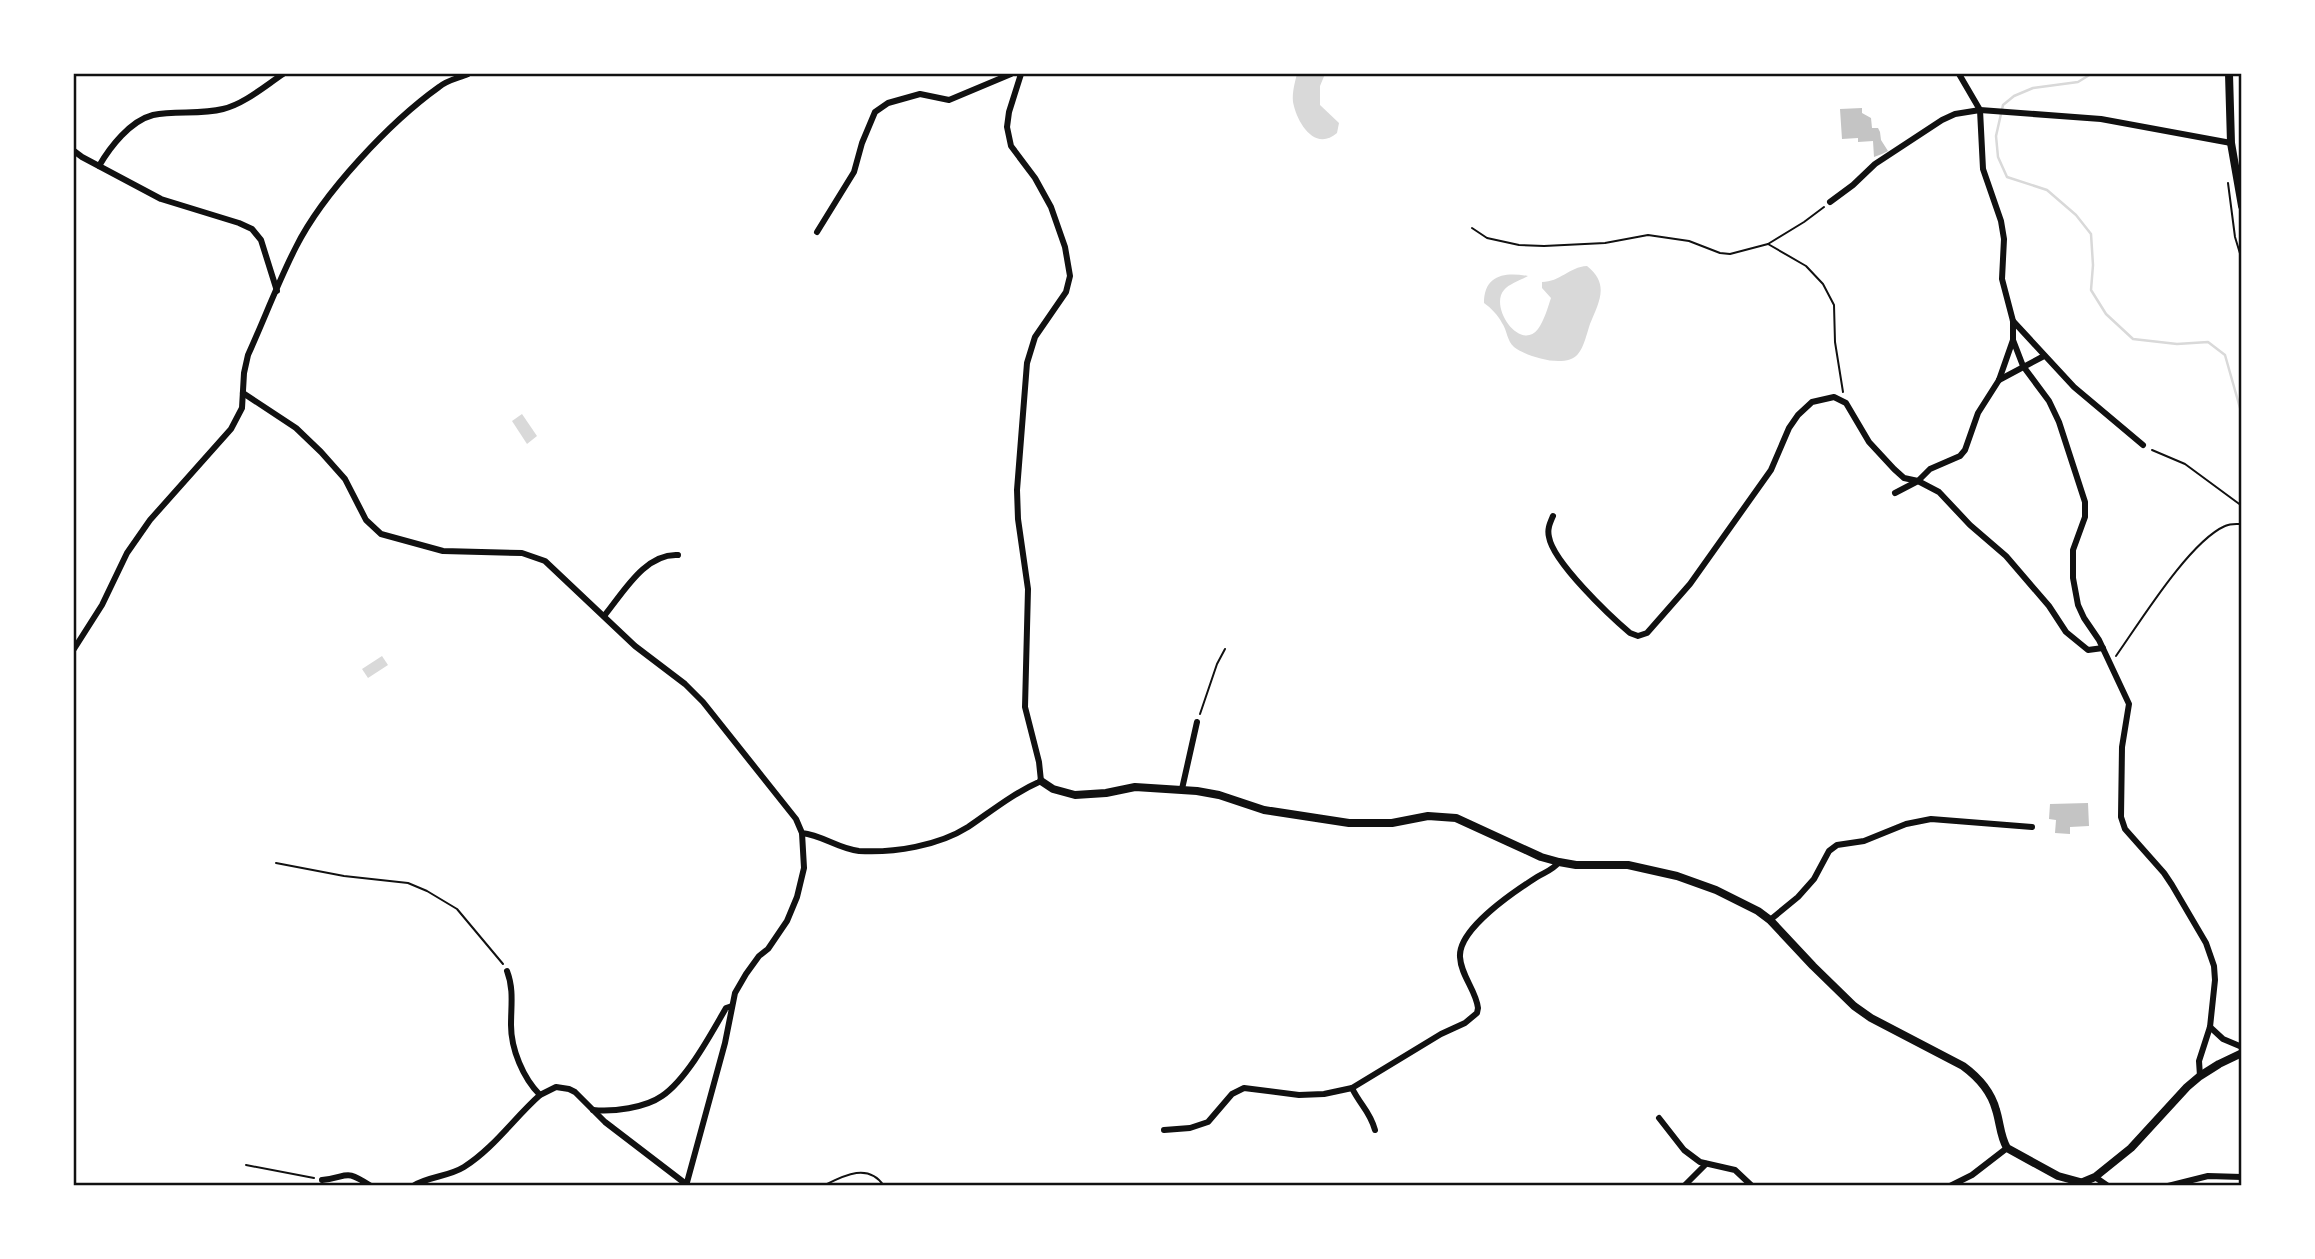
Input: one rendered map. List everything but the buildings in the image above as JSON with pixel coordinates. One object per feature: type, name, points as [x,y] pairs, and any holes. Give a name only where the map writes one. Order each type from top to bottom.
[{"type":"street","points":[[99,166],[105,155],[143,118],[226,108],[283,74]]},
{"type":"street","points":[[443,74],[446,82]]},
{"type":"street","points":[[74,649],[102,605],[127,553],[142,531],[231,429],[242,408],[248,355],[297,245],[322,207],[362,157],[391,128],[446,82],[468,74]]},
{"type":"street","points":[[817,232],[854,172],[862,142],[875,112],[888,103],[920,94],[949,100],[1011,74]]},
{"type":"street","points":[[1021,74],[1009,112],[1007,128],[1011,146],[1035,178],[1051,207],[1065,247],[1070,276],[1066,292],[1035,337],[1027,363],[1017,491],[1018,519],[1028,589],[1024,707],[1041,781],[1053,789],[1074,795],[1106,793],[1135,787],[1219,794],[1264,810],[1336,822],[1392,823],[1428,816],[1456,817],[1541,857],[1576,865],[1628,865],[1677,876],[1716,890],[1770,920],[1854,1006],[1974,1074],[1987,1089],[1996,1108],[2003,1142],[2007,1147],[2058,1176],[2078,1184],[2095,1177],[2131,1148],[2200,1076],[2242,1054]]},
{"type":"street","points":[[1895,493],[1918,481],[1930,469],[1952,460],[1965,450],[1978,413],[1999,380],[2013,340],[2013,321],[2002,279],[2004,239],[2001,221],[1983,169],[1980,110],[1959,74]]},
{"type":"street","points":[[2229,74],[2231,143],[2242,206]]},
{"type":"street","points":[[1830,202],[1853,186],[1875,164],[1942,120],[1955,114],[1980,110],[2101,119],[2231,143]]},
{"type":"street","points":[[74,150],[161,199],[252,229],[261,240],[277,291]]},
{"type":"street","points":[[2013,321],[2074,387],[2143,444]]},
{"type":"street","points":[[2013,340],[2023,366],[2049,401],[2059,422],[2082,487],[2085,517],[2073,550],[2073,578],[2078,605],[2103,648],[2129,704],[2122,747],[2121,817],[2124,829],[2164,873],[2209,950],[2214,966],[2216,980],[2210,1027],[2199,1061],[2200,1076]]},
{"type":"street","points":[[1999,380],[2044,356]]},
{"type":"street","points":[[243,393],[296,428],[321,452],[345,479],[366,520],[381,534],[443,551],[522,552],[537,556],[557,571],[635,646],[685,684],[703,702],[796,819],[802,832],[804,868],[797,897],[787,921],[768,949],[759,956],[735,993],[725,1043],[686,1185],[605,1122],[569,1088],[550,1088],[540,1095],[485,1152],[463,1168],[412,1185]]},
{"type":"street","points":[[1553,516],[1548,528],[1549,540],[1573,577],[1630,634],[1647,634],[1690,584],[1771,470],[1789,428],[1798,415],[1812,402],[1824,397],[1834,397],[1846,403],[1877,452],[1904,478],[1918,481],[1939,492],[1970,525],[2007,556],[2049,606],[2059,624],[2078,643],[2088,650],[2103,648]]},
{"type":"street","points":[[604,616],[647,565],[665,556],[678,555]]},
{"type":"street","points":[[1182,789],[1197,722]]},
{"type":"street","points":[[802,832],[859,851],[903,849],[923,845],[967,827],[992,808],[1041,781]]},
{"type":"street","points":[[1770,920],[1798,897],[1814,878],[1829,852],[1837,845],[1864,841],[1906,824],[1931,818],[2032,827]]},
{"type":"street","points":[[1164,1130],[1190,1128],[1208,1122],[1232,1094],[1244,1088],[1299,1095],[1324,1094],[1352,1088],[1471,1019],[1478,1008],[1461,965],[1461,945],[1476,925],[1494,909],[1559,862]]},
{"type":"street","points":[[507,971],[513,990],[513,1047],[532,1086],[540,1095]]},
{"type":"street","points":[[592,1110],[641,1104],[662,1096],[685,1072],[726,1008],[732,1006]]},
{"type":"street","points":[[2210,1027],[2223,1039],[2242,1048]]},
{"type":"street","points":[[1352,1088],[1371,1117],[1375,1130]]},
{"type":"street","points":[[1659,1118],[1684,1150],[1706,1164],[1735,1170],[1752,1185]]},
{"type":"street","points":[[1950,1185],[1972,1175],[2007,1147]]},
{"type":"street","points":[[1684,1185],[1706,1164]]},
{"type":"street","points":[[321,1180],[343,1173],[355,1175],[371,1185]]},
{"type":"street","points":[[2168,1185],[2208,1176],[2242,1177]]},
{"type":"street","points":[[2095,1177],[2108,1185]]},
{"type":"path","points":[[1472,228],[1487,238],[1532,246],[1605,243],[1648,236],[1689,241],[1720,253],[1741,252],[1769,244],[1830,202]]},
{"type":"path","points":[[1769,244],[1806,266],[1824,285],[1834,305],[1837,368],[1846,403]]},
{"type":"path","points":[[2143,444],[2158,454],[2185,464],[2242,506]]},
{"type":"path","points":[[2110,664],[2192,554],[2225,526],[2242,524]]},
{"type":"path","points":[[1197,722],[1225,649]]},
{"type":"path","points":[[276,863],[344,876],[408,883],[427,891],[457,909],[502,960],[507,971]]},
{"type":"path","points":[[246,1165],[321,1180]]},
{"type":"path","points":[[823,1185],[863,1172],[871,1174],[884,1185]]},
{"type":"shaded area","points":[[1297,74],[1325,74],[1320,86],[1320,105],[1339,123],[1337,133],[1329,138],[1314,137],[1298,118],[1293,102]]},
{"type":"shaded area","points":[[1587,266],[1598,280],[1599,301],[1584,344],[1578,354],[1565,361],[1537,358],[1514,347],[1498,317],[1484,303],[1488,286],[1498,277],[1512,274],[1528,276],[1504,290],[1500,306],[1503,316],[1515,331],[1531,335],[1540,326],[1551,298],[1542,288],[1542,282],[1554,280]]},
{"type":"shaded area","points":[[522,414],[537,436],[527,444],[512,421]]},
{"type":"shaded area","points":[[382,656],[388,665],[368,678],[362,669]]},
{"type":"waterway","points":[[2091,74],[2078,82],[2033,88],[2014,96],[2003,105],[1996,136],[1998,157],[2007,177],[2047,190],[2076,215],[2091,234],[2091,290],[2106,314],[2133,339],[2177,344],[2208,342],[2225,355],[2242,415]]}]
